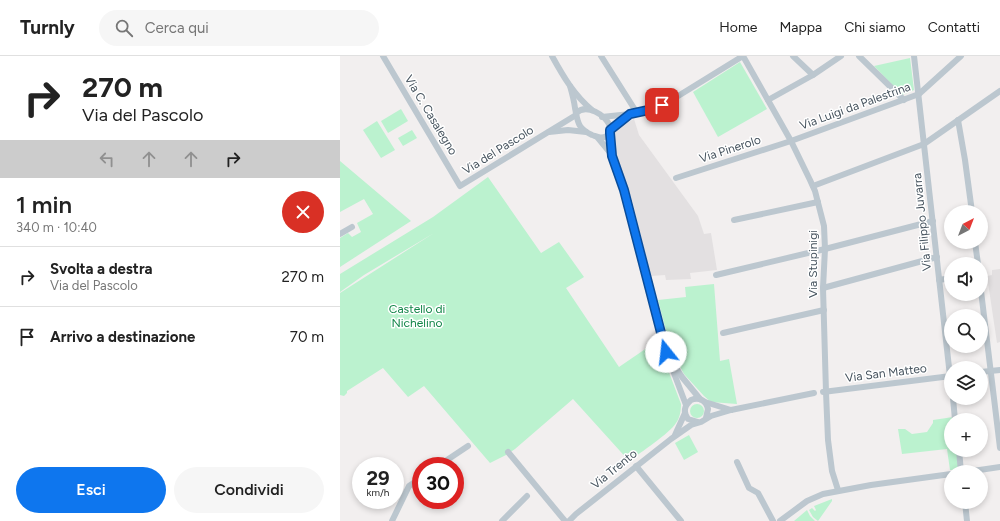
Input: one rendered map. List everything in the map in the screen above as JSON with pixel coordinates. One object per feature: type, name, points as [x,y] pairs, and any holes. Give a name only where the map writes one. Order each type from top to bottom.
[{"type":"street","name":"Via C. Casalegno","points":[[383,56],[460,186]]},
{"type":"street","points":[[552,56],[570,86],[584,104],[608,122],[612,156],[624,190],[666,352],[686,405],[685,413],[688,419],[698,422],[731,410],[814,393]]},
{"type":"street","points":[[601,56],[634,113]]},
{"type":"street","points":[[602,117],[653,109],[670,101],[743,56]]},
{"type":"street","name":"Via Stupinigi","points":[[743,56],[791,141],[813,186],[824,226],[824,392],[832,471],[838,490]]},
{"type":"street","points":[[793,56],[813,75]]},
{"type":"street","points":[[768,100],[813,75],[841,56]]},
{"type":"street","points":[[859,56],[904,100]]},
{"type":"street","name":"Via Filippo Juvarra","points":[[914,56],[948,361]]},
{"type":"street","name":"Via Luigi da Palestrina","points":[[791,141],[919,94],[962,56]]},
{"type":"street","points":[[570,86],[578,123],[586,132],[598,138],[612,156]]},
{"type":"street","points":[[813,186],[924,144],[1000,91]]},
{"type":"street","points":[[576,114],[583,109],[595,112]]},
{"type":"street","points":[[598,138],[607,136],[634,113]]},
{"type":"street","name":"Via del Pascolo","points":[[460,186],[548,133],[576,114]]},
{"type":"street","points":[[958,120],[971,205]]},
{"type":"street","name":"Via del Pascolo","points":[[548,133],[568,130],[586,132]]},
{"type":"street","name":"Via Pinerolo","points":[[676,178],[791,141]]},
{"type":"street","points":[[734,220],[818,202]]},
{"type":"street","points":[[716,275],[825,250],[933,221]]},
{"type":"street","points":[[340,234],[352,227]]},
{"type":"street","points":[[823,288],[937,257]]},
{"type":"street","points":[[939,280],[944,279]]},
{"type":"street","points":[[982,301],[1000,448]]},
{"type":"street","points":[[723,332],[824,310]]},
{"type":"street","points":[[666,352],[682,377],[708,408],[708,415],[705,419]]},
{"type":"street","points":[[988,371],[1000,370]]},
{"type":"street","name":"Via San Matteo","points":[[824,392],[944,377]]},
{"type":"street","points":[[686,405],[690,400],[703,401],[731,410]]},
{"type":"street","name":"Via Trento","points":[[674,436],[685,413]]},
{"type":"street","name":"Via Trento","points":[[569,521],[674,436],[698,422]]},
{"type":"street","points":[[452,457],[468,446]]},
{"type":"street","points":[[508,452],[565,521]]},
{"type":"street","points":[[738,462],[749,488],[758,493],[773,521]]},
{"type":"street","points":[[636,466],[680,521]]},
{"type":"street","points":[[988,469],[1000,467]]},
{"type":"street","points":[[780,521],[807,501],[838,490],[944,475]]},
{"type":"street","points":[[392,521],[409,486],[412,484]]},
{"type":"street","points":[[502,521],[527,496]]},
{"type":"street","points":[[966,509],[967,521]]},
{"type":"shaded area","points":[[634,119],[639,135],[698,216],[704,234],[711,233],[717,270],[690,273],[691,279],[666,280],[665,275],[651,276],[632,200],[617,159],[615,146],[614,130]]},
{"type":"shaded area","points":[[1000,269],[1000,342],[997,343],[988,283],[988,276],[992,275],[992,270]]},
{"type":"green space","points":[[910,58],[914,90],[902,95],[874,66]]},
{"type":"green space","points":[[740,62],[767,109],[718,137],[693,92]]},
{"type":"green space","points":[[401,109],[408,121],[388,133],[381,121]]},
{"type":"green space","points":[[377,121],[395,150],[381,158],[363,130]]},
{"type":"green space","points":[[412,130],[417,138],[403,146],[398,138]]},
{"type":"green space","points":[[340,161],[411,221],[340,267],[340,238],[348,233],[352,237],[361,232],[357,223],[373,214],[364,199],[340,212]]},
{"type":"green space","name":"Castello di Nichelino","points":[[488,177],[541,253],[559,242],[584,277],[566,288],[619,367],[657,341],[681,404],[680,414],[673,427],[668,432],[629,461],[573,399],[515,449],[490,463],[424,386],[408,397],[383,368],[347,391],[344,396],[340,395],[340,293],[434,233],[364,275],[340,292],[340,274],[433,217]]},
{"type":"green space","points":[[714,284],[720,361],[729,359],[737,404],[711,402],[684,374],[671,350],[658,300],[686,297],[685,287]]},
{"type":"green space","points":[[697,404],[702,406],[704,411],[702,416],[697,418],[692,416],[690,411],[692,406]]},
{"type":"green space","points":[[944,418],[944,449],[902,454],[898,429],[905,429],[912,434],[927,432],[933,423],[933,420]]},
{"type":"green space","points":[[689,435],[698,452],[684,460],[675,443]]},
{"type":"green space","points":[[948,457],[958,457],[958,465],[949,465]]},
{"type":"green space","points":[[832,499],[818,521],[813,517],[809,510],[812,508],[815,511],[814,506]]},
{"type":"green space","points":[[807,510],[815,521],[794,521]]},
{"type":"route","points":[[662,105],[653,109],[630,114],[610,130],[610,133],[612,156],[624,190],[658,326],[666,352]]}]
